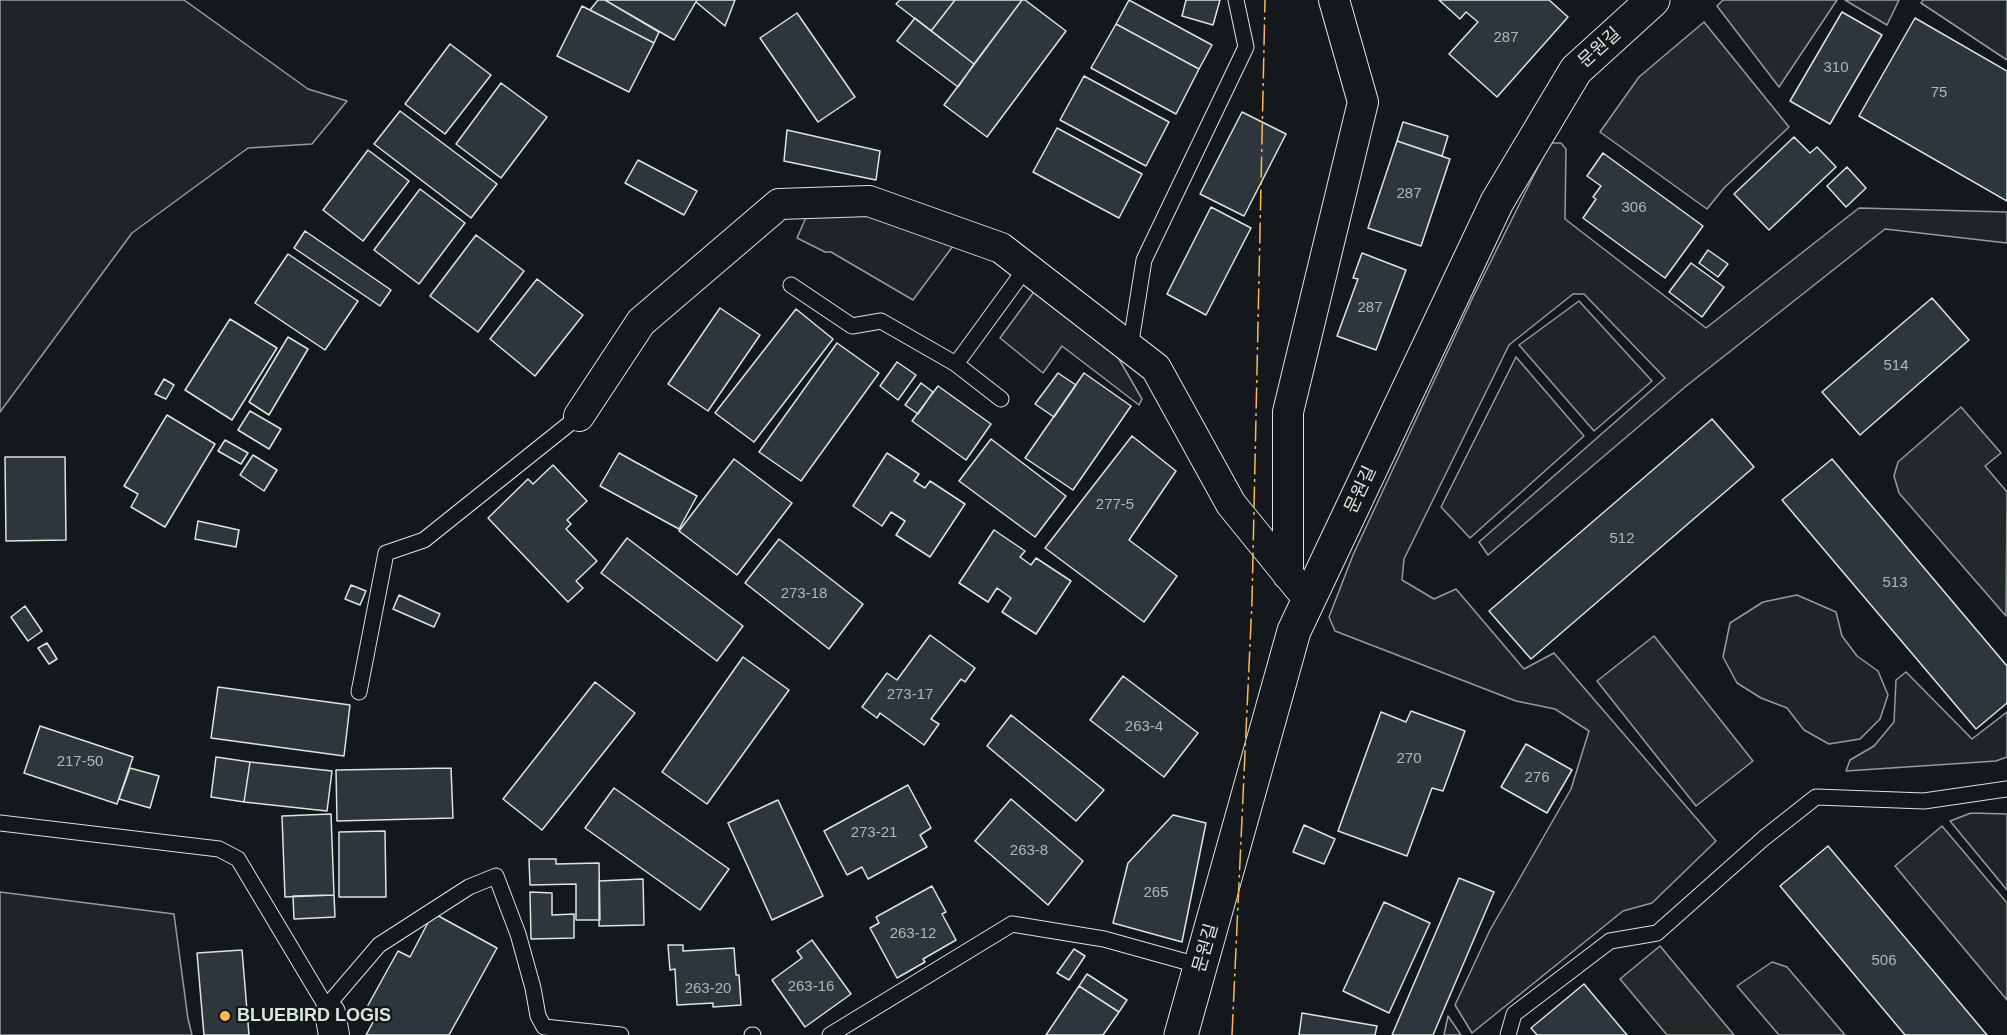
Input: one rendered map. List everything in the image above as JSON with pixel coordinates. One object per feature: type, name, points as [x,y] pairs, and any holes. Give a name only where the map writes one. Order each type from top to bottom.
[{"type":"street","points":[[1288,575],[1288,412],[1363,102],[1334,0]]},
{"type":"street","name":"문원길","points":[[1181,1035],[1294,631],[1497,202],[1575,70],[1653,0]]},
{"type":"street","points":[[579,416],[641,322],[780,204],[868,201],[1001,248],[1156,368],[1231,504],[1309,600]]},
{"type":"lane","points":[[1130,348],[1144,260],[1246,47],[1236,0]]},
{"type":"lane","points":[[956,364],[1026,268]]},
{"type":"lane","points":[[791,285],[852,326],[881,321],[956,364],[1001,399]]},
{"type":"lane","points":[[359,692],[386,553],[424,540],[579,416]]},
{"type":"lane","points":[[1508,1035],[1514,1014],[1610,941],[1657,933],[1764,838],[1816,797],[1924,801],[2007,789]]},
{"type":"lane","points":[[0,823],[219,849],[228,854],[238,860],[330,1018],[379,945],[470,887],[496,876],[518,934],[538,1016],[544,1027],[621,1035]]},
{"type":"lane","points":[[830,1035],[1012,924],[1104,939],[1201,966]]},
{"type":"shaded area","points":[[0,0],[184,0],[308,89],[347,101],[312,144],[248,148],[132,233],[0,412]]},
{"type":"shaded area","points":[[1723,0],[1837,0],[1779,87],[1717,6]]},
{"type":"shaded area","points":[[1845,0],[1899,0],[1887,25]]},
{"type":"shaded area","points":[[1923,0],[2007,0],[2007,60],[1921,3]]},
{"type":"shaded area","points":[[1704,22],[1789,127],[1724,188],[1707,209],[1600,132],[1639,77]]},
{"type":"shaded area","points":[[1550,143],[1561,143],[1566,149],[1565,219],[1706,328],[1859,208],[2007,212],[2007,243],[1885,229],[1685,387],[1488,555],[1479,542],[1665,378],[1584,294],[1573,294],[1509,345],[1404,559],[1402,580],[1434,599],[1456,589],[1524,669],[1554,653],[1716,841],[1652,903],[1623,911],[1472,1033],[1455,1005],[1490,930],[1571,789],[1589,731],[1555,709],[1516,701],[1335,631],[1329,617],[1353,555],[1473,297]]},
{"type":"shaded area","points":[[872,209],[953,246],[913,300],[831,252],[825,252],[797,238],[807,215]]},
{"type":"shaded area","points":[[1036,289],[1116,354],[1142,399],[1139,405],[1062,346],[1043,373],[1000,338]]},
{"type":"shaded area","points":[[1579,301],[1652,381],[1594,431],[1519,345]]},
{"type":"shaded area","points":[[1516,357],[1584,436],[1470,538],[1441,507]]},
{"type":"shaded area","points":[[1961,407],[2001,453],[1985,466],[2007,492],[2006,616],[1899,493],[1894,476],[1898,462]]},
{"type":"shaded area","points":[[1797,595],[1836,612],[1842,636],[1857,656],[1878,671],[1888,695],[1880,719],[1860,739],[1829,744],[1804,730],[1787,708],[1761,698],[1737,683],[1723,657],[1730,623],[1763,602]]},
{"type":"shaded area","points":[[1654,636],[1753,761],[1696,806],[1597,681]]},
{"type":"shaded area","points":[[1906,672],[1972,739],[2007,712],[2007,757],[1996,761],[1846,771],[1850,760],[1874,746],[1894,722],[1896,680]]},
{"type":"shaded area","points":[[1971,813],[2007,814],[2007,890],[1950,821]]},
{"type":"shaded area","points":[[1942,826],[2007,903],[2007,1000],[1895,866]]},
{"type":"shaded area","points":[[0,892],[174,914],[192,1035],[0,1035]]},
{"type":"shaded area","points":[[1660,946],[1734,1035],[1667,1035],[1620,979]]},
{"type":"shaded area","points":[[1772,962],[1787,967],[1845,1035],[1779,1035],[1737,986]]},
{"type":"shaded area","points":[[1448,1016],[1461,1035],[1444,1035]]},
{"type":"building","points":[[598,0],[605,0],[659,32],[654,43],[590,10]]},
{"type":"building","points":[[605,0],[697,0],[674,40]]},
{"type":"building","points":[[697,0],[735,0],[725,26],[696,2]]},
{"type":"building","points":[[900,0],[955,0],[931,31],[896,4]]},
{"type":"building","points":[[955,0],[1022,0],[974,64],[931,31]]},
{"type":"building","points":[[1022,0],[1066,31],[987,137],[944,105]]},
{"type":"building","points":[[1129,0],[1212,45],[1199,69],[1116,24]]},
{"type":"building","points":[[1186,0],[1220,0],[1213,25],[1182,16]]},
{"type":"building","points":[[1439,0],[1549,0],[1568,17],[1497,97],[1449,54],[1478,22],[1466,12],[1460,19]]},
{"type":"building","points":[[582,6],[654,43],[629,92],[557,56]]},
{"type":"building","points":[[1842,12],[1882,35],[1830,124],[1790,101]]},
{"type":"building","points":[[797,13],[855,97],[818,122],[760,38]]},
{"type":"building","points":[[915,18],[974,64],[958,87],[897,41]]},
{"type":"building","points":[[1915,18],[2007,71],[2007,201],[1859,116]]},
{"type":"building","points":[[1116,24],[1199,69],[1176,114],[1091,68]]},
{"type":"building","points":[[450,44],[491,75],[445,134],[405,104]]},
{"type":"building","points":[[1084,76],[1169,122],[1146,166],[1060,120]]},
{"type":"building","points":[[501,83],[547,117],[501,178],[456,144]]},
{"type":"building","points":[[400,111],[497,184],[471,218],[374,144]]},
{"type":"building","points":[[1242,112],[1286,134],[1244,216],[1200,194]]},
{"type":"building","points":[[1403,122],[1448,136],[1442,156],[1397,141]]},
{"type":"building","points":[[1057,128],[1142,174],[1119,218],[1033,172]]},
{"type":"building","points":[[787,130],[880,151],[876,180],[784,161]]},
{"type":"building","points":[[1794,137],[1810,153],[1817,147],[1836,167],[1769,230],[1734,194]]},
{"type":"building","points":[[1397,141],[1450,159],[1421,246],[1368,228]]},
{"type":"building","points":[[368,150],[409,181],[363,241],[323,210]]},
{"type":"building","points":[[1603,153],[1703,226],[1665,278],[1583,218],[1596,199],[1593,197],[1601,186],[1587,176]]},
{"type":"building","points":[[638,160],[697,191],[684,215],[625,183]]},
{"type":"building","points":[[1847,167],[1866,188],[1846,207],[1827,186]]},
{"type":"building","points":[[420,189],[465,223],[419,284],[374,250]]},
{"type":"building","points":[[1211,207],[1251,228],[1206,315],[1167,294]]},
{"type":"building","points":[[305,231],[391,290],[380,306],[294,248]]},
{"type":"building","points":[[476,235],[524,271],[478,332],[430,296]]},
{"type":"building","points":[[1708,250],[1728,264],[1718,277],[1699,263]]},
{"type":"building","points":[[1362,253],[1406,270],[1376,350],[1337,336],[1358,279],[1353,278]]},
{"type":"building","points":[[288,254],[358,301],[325,350],[255,303]]},
{"type":"building","points":[[1691,263],[1724,287],[1702,317],[1669,292]]},
{"type":"building","points":[[537,279],[583,315],[535,376],[490,339]]},
{"type":"building","points":[[1932,298],[1969,340],[1860,435],[1822,392]]},
{"type":"building","points":[[720,308],[760,335],[708,411],[668,384]]},
{"type":"building","points":[[796,309],[833,339],[754,442],[715,413]]},
{"type":"building","points":[[230,319],[277,348],[232,420],[185,390]]},
{"type":"building","points":[[288,337],[308,349],[269,415],[249,402]]},
{"type":"building","points":[[837,343],[879,373],[801,481],[759,452]]},
{"type":"building","points":[[897,362],[916,375],[898,400],[880,386]]},
{"type":"building","points":[[1058,373],[1076,385],[1054,417],[1035,404]]},
{"type":"building","points":[[1084,373],[1131,406],[1073,490],[1025,458]]},
{"type":"building","points":[[164,379],[174,385],[166,399],[155,394]]},
{"type":"building","points":[[921,383],[933,392],[918,414],[905,405]]},
{"type":"building","points":[[938,386],[991,424],[966,460],[912,421]]},
{"type":"building","points":[[250,411],[281,429],[269,449],[238,430]]},
{"type":"building","points":[[167,415],[215,444],[165,527],[131,507],[138,494],[124,486]]},
{"type":"building","points":[[1712,419],[1754,467],[1531,659],[1489,611]]},
{"type":"building","points":[[1132,436],[1176,471],[1129,540],[1177,576],[1144,622],[1045,548]]},
{"type":"building","points":[[991,439],[1066,496],[1035,537],[959,481]]},
{"type":"building","points":[[225,440],[248,453],[241,464],[218,451]]},
{"type":"building","points":[[619,453],[697,496],[679,529],[600,486]]},
{"type":"building","points":[[887,453],[919,474],[914,481],[925,488],[930,481],[965,504],[930,557],[896,535],[905,521],[891,512],[882,526],[853,506]]},
{"type":"building","points":[[253,455],[277,470],[264,491],[240,475]]},
{"type":"building","points":[[5,457],[65,457],[66,540],[6,541]]},
{"type":"building","points":[[734,459],[792,503],[737,575],[679,531]]},
{"type":"building","points":[[1832,459],[2007,666],[2007,703],[1976,729],[1782,500]]},
{"type":"building","points":[[553,465],[587,501],[567,520],[571,524],[566,529],[597,561],[576,581],[583,588],[568,602],[488,518],[528,479],[533,484]]},
{"type":"building","points":[[198,521],[239,530],[236,547],[195,539]]},
{"type":"building","points":[[994,530],[1025,551],[1020,557],[1031,565],[1036,558],[1071,581],[1036,634],[1002,612],[1011,598],[997,588],[988,602],[959,583]]},
{"type":"building","points":[[627,538],[743,626],[717,661],[601,573]]},
{"type":"building","points":[[779,539],[863,604],[829,649],[745,583]]},
{"type":"building","points":[[351,585],[366,591],[360,605],[345,599]]},
{"type":"building","points":[[399,595],[440,614],[434,627],[393,609]]},
{"type":"building","points":[[25,606],[42,631],[28,641],[11,617]]},
{"type":"building","points":[[930,635],[975,668],[965,682],[961,679],[931,719],[939,724],[924,745],[880,713],[877,718],[862,707],[887,673],[897,680]]},
{"type":"building","points":[[47,643],[57,659],[49,664],[38,648]]},
{"type":"building","points":[[743,657],[789,690],[707,804],[662,772]]},
{"type":"building","points":[[1123,676],[1198,733],[1164,777],[1090,720]]},
{"type":"building","points":[[595,682],[635,713],[542,830],[503,799]]},
{"type":"building","points":[[218,687],[350,705],[344,756],[211,738]]},
{"type":"building","points":[[1411,711],[1465,731],[1443,791],[1432,788],[1407,856],[1338,831],[1381,712],[1406,722]]},
{"type":"building","points":[[1011,715],[1104,790],[1076,821],[987,746]]},
{"type":"building","points":[[40,726],[133,757],[117,804],[24,773]]},
{"type":"building","points":[[1526,744],[1572,770],[1547,813],[1501,787]]},
{"type":"building","points":[[216,757],[250,762],[244,802],[211,797]]},
{"type":"building","points":[[250,762],[332,771],[327,811],[244,802]]},
{"type":"building","points":[[130,768],[159,776],[150,808],[119,799]]},
{"type":"building","points":[[451,768],[453,818],[337,821],[336,770]]},
{"type":"building","points":[[908,785],[931,828],[920,835],[927,847],[868,879],[862,867],[847,875],[824,831]]},
{"type":"building","points":[[614,788],[729,869],[700,910],[585,828]]},
{"type":"building","points":[[1011,799],[1083,861],[1048,905],[975,841]]},
{"type":"building","points":[[778,800],[823,896],[772,920],[728,823]]},
{"type":"building","points":[[331,814],[334,895],[285,897],[282,816]]},
{"type":"building","points":[[1173,815],[1206,823],[1182,942],[1113,923],[1128,863]]},
{"type":"building","points":[[1304,825],[1335,839],[1324,864],[1293,852]]},
{"type":"building","points":[[385,831],[386,897],[339,897],[339,832]]},
{"type":"building","points":[[1828,846],[1987,1035],[1905,1035],[1780,886]]},
{"type":"building","points":[[529,859],[556,859],[556,864],[599,863],[600,920],[576,920],[576,884],[530,885]]},
{"type":"building","points":[[1459,878],[1494,892],[1433,1035],[1392,1035]]},
{"type":"building","points":[[643,879],[644,925],[599,926],[599,881]]},
{"type":"building","points":[[932,886],[946,912],[942,914],[956,940],[923,959],[925,962],[897,978],[870,928],[879,923],[876,917]]},
{"type":"building","points":[[530,892],[552,893],[552,915],[574,914],[574,938],[531,939]]},
{"type":"building","points":[[334,895],[335,917],[294,919],[293,896]]},
{"type":"building","points":[[1384,902],[1430,923],[1389,1013],[1343,991]]},
{"type":"building","points":[[433,913],[497,948],[449,1035],[366,1035],[378,1013],[367,1007],[398,951],[410,957]]},
{"type":"building","points":[[812,940],[851,994],[805,1027],[772,980],[802,958],[797,951]]},
{"type":"building","points":[[668,945],[683,945],[683,951],[734,948],[741,1005],[713,1007],[713,1003],[677,1005],[675,969],[670,970]]},
{"type":"building","points":[[1074,949],[1085,956],[1069,980],[1057,973]]},
{"type":"building","points":[[242,950],[249,1035],[204,1035],[197,953]]},
{"type":"building","points":[[1087,974],[1127,1000],[1119,1012],[1079,986]]},
{"type":"building","points":[[1584,984],[1627,1035],[1537,1035],[1531,1028]]},
{"type":"building","points":[[1079,986],[1119,1012],[1103,1035],[1046,1035]]},
{"type":"building","points":[[1302,1013],[1377,1026],[1375,1035],[1299,1035]]},
{"type":"power","points":[[1232,1035],[1252,601],[1265,0]]},
{"type":"place","name":"BLUEBIRD LOGIS","points":[[225,1016]]}]
